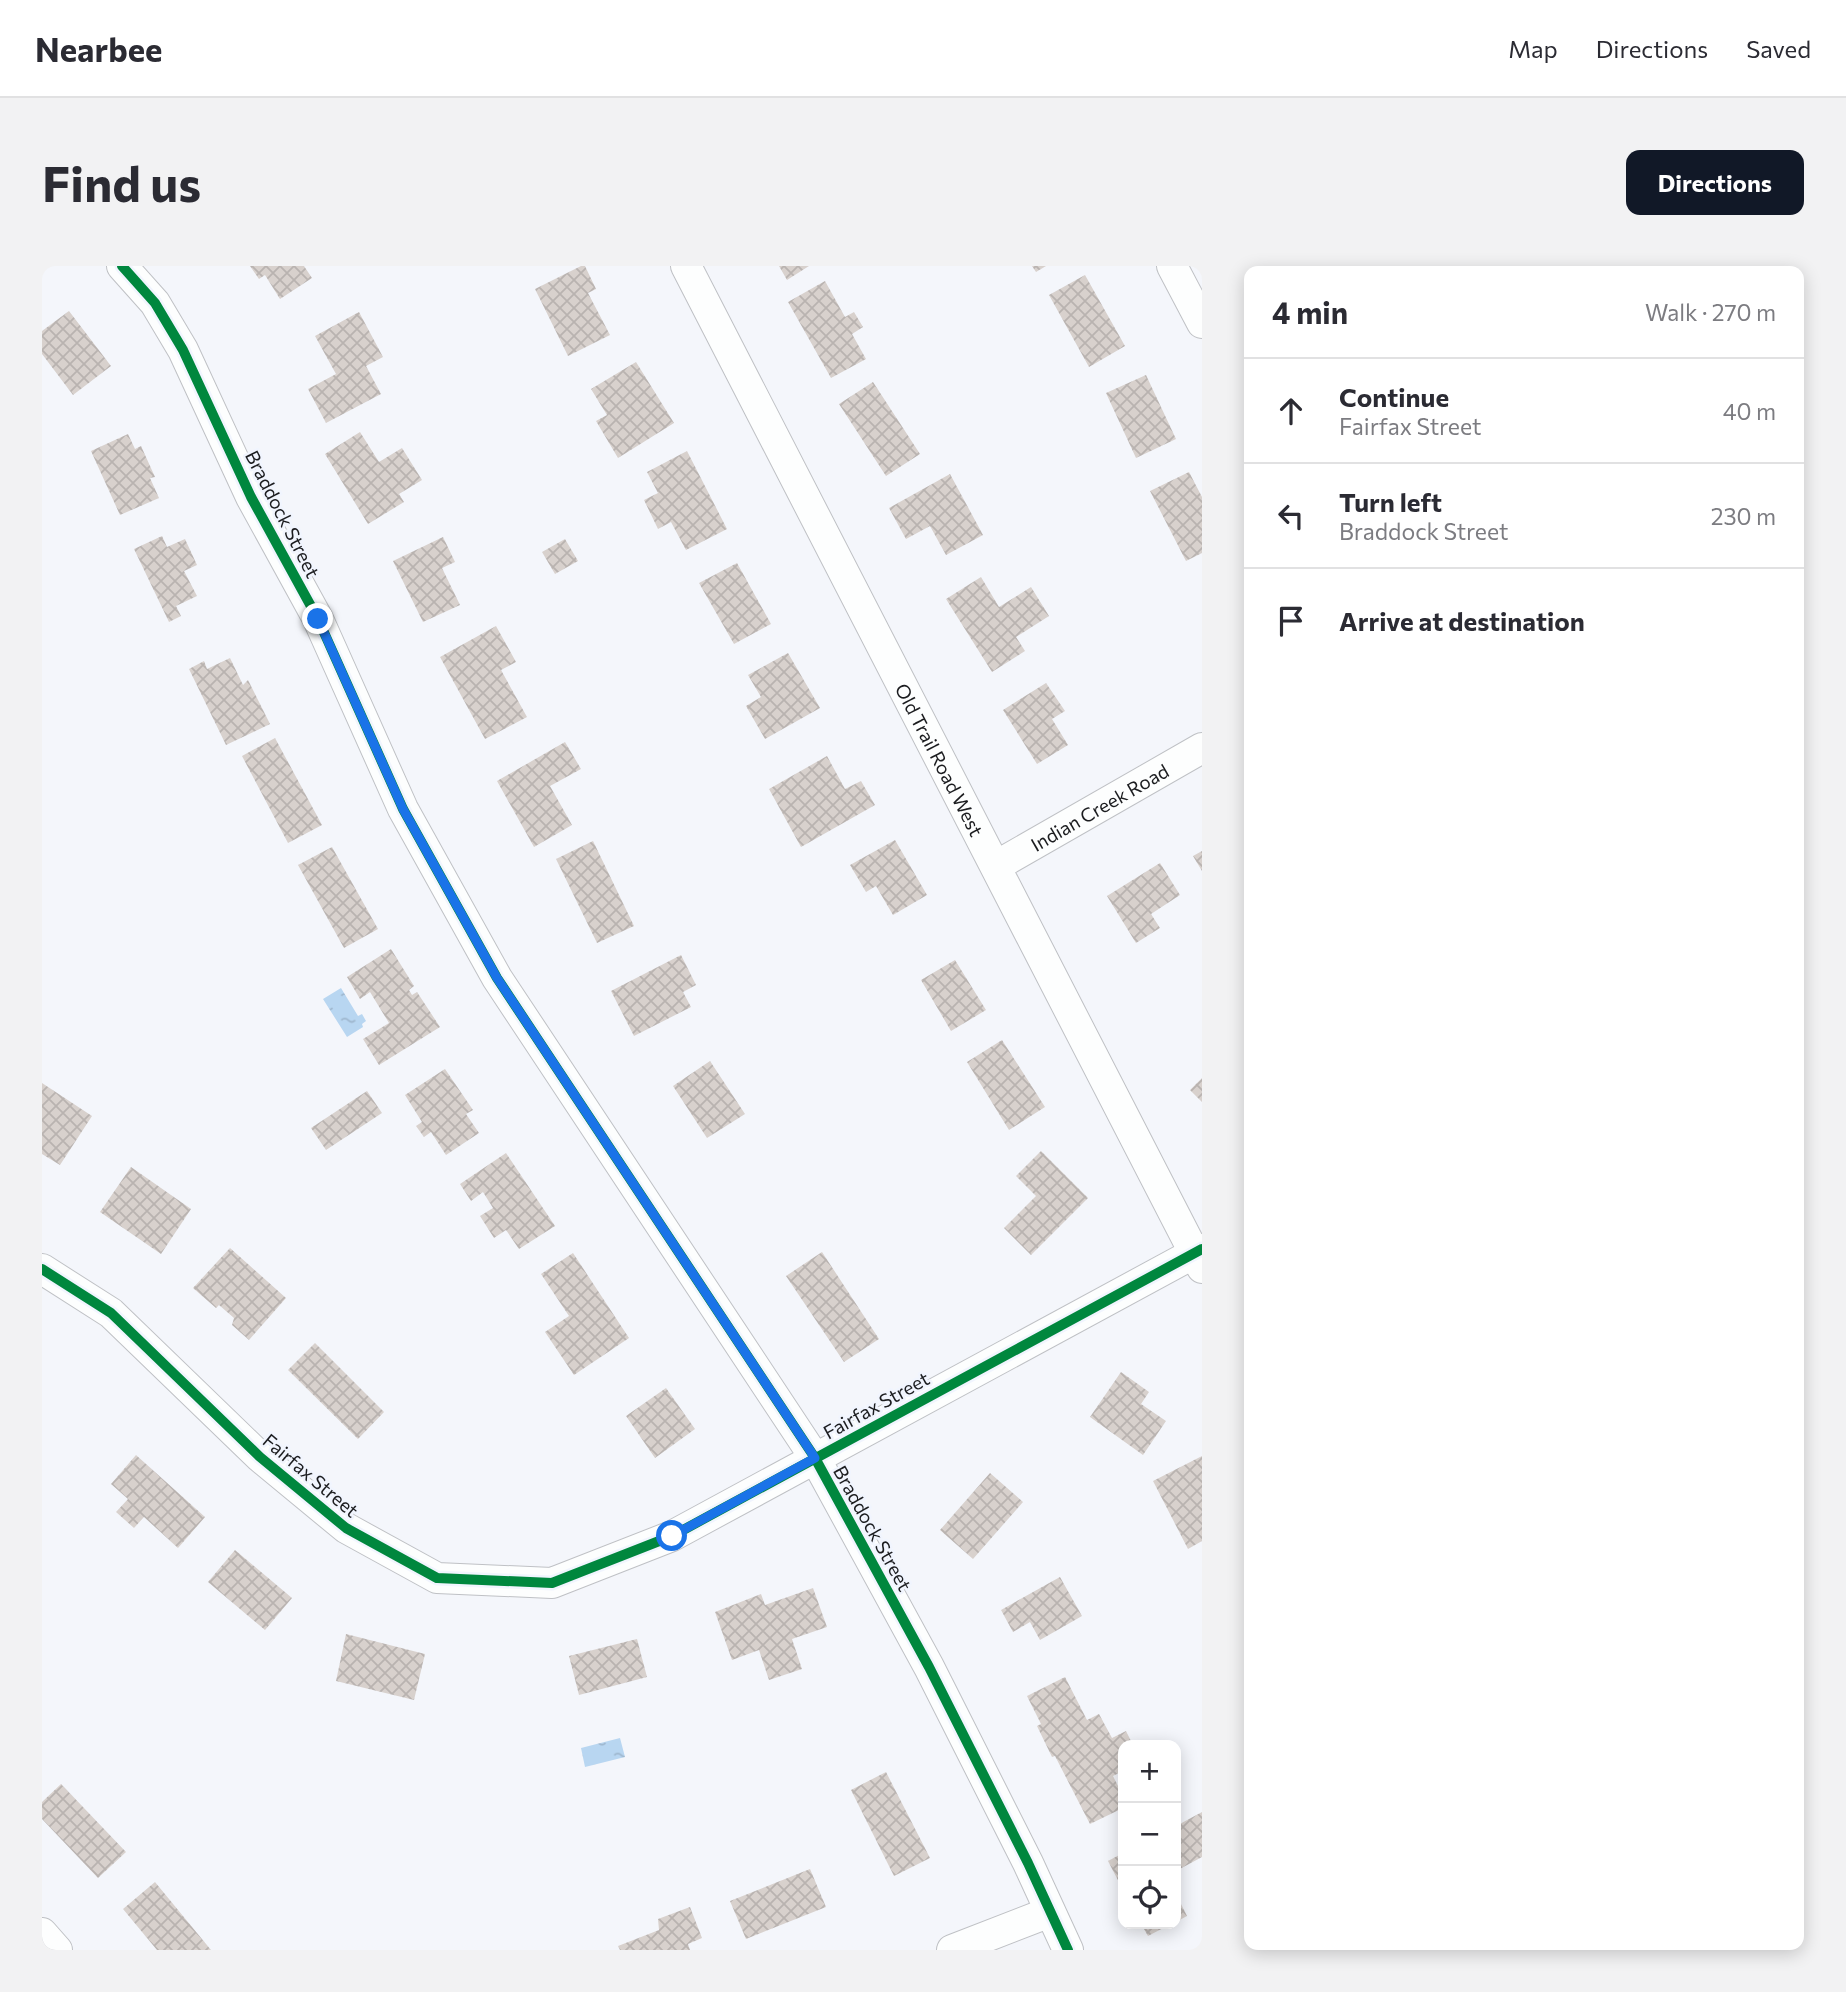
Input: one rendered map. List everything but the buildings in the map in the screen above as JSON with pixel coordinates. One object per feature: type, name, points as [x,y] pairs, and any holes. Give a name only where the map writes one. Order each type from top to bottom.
[{"type":"street","name":"Braddock Street","points":[[122,266],[155,303],[183,350],[251,497],[318,619],[403,809],[497,978],[815,1458],[929,1667],[1068,1950]]},
{"type":"street","name":"Old Trail Road West","points":[[686,266],[1199,1257]]},
{"type":"street","points":[[1172,266],[1202,323]]},
{"type":"street","name":"Indian Creek Road","points":[[996,866],[1202,748]]},
{"type":"street","name":"Fairfax Street","points":[[42,1269],[111,1313],[260,1458],[346,1528],[438,1578],[552,1583],[672,1536],[1199,1257]]},
{"type":"street","points":[[953,1950],[1050,1912]]},
{"type":"street","points":[[42,1933],[57,1950]]},
{"type":"water","points":[[341,988],[358,1016],[362,1014],[366,1021],[362,1024],[363,1027],[347,1037],[323,999]]},
{"type":"water","points":[[620,1738],[625,1757],[585,1767],[581,1748]]},
{"type":"cycle path","points":[[122,266],[155,303],[183,350],[251,497],[318,619],[403,809],[497,978],[815,1458],[929,1667],[1028,1863],[1068,1950]]},
{"type":"cycle path","points":[[42,1269],[111,1313],[260,1457],[346,1528],[437,1578],[552,1583],[672,1536],[1202,1249]]},
{"type":"route","points":[[318,619],[403,809],[497,978],[815,1458],[672,1536]]}]
